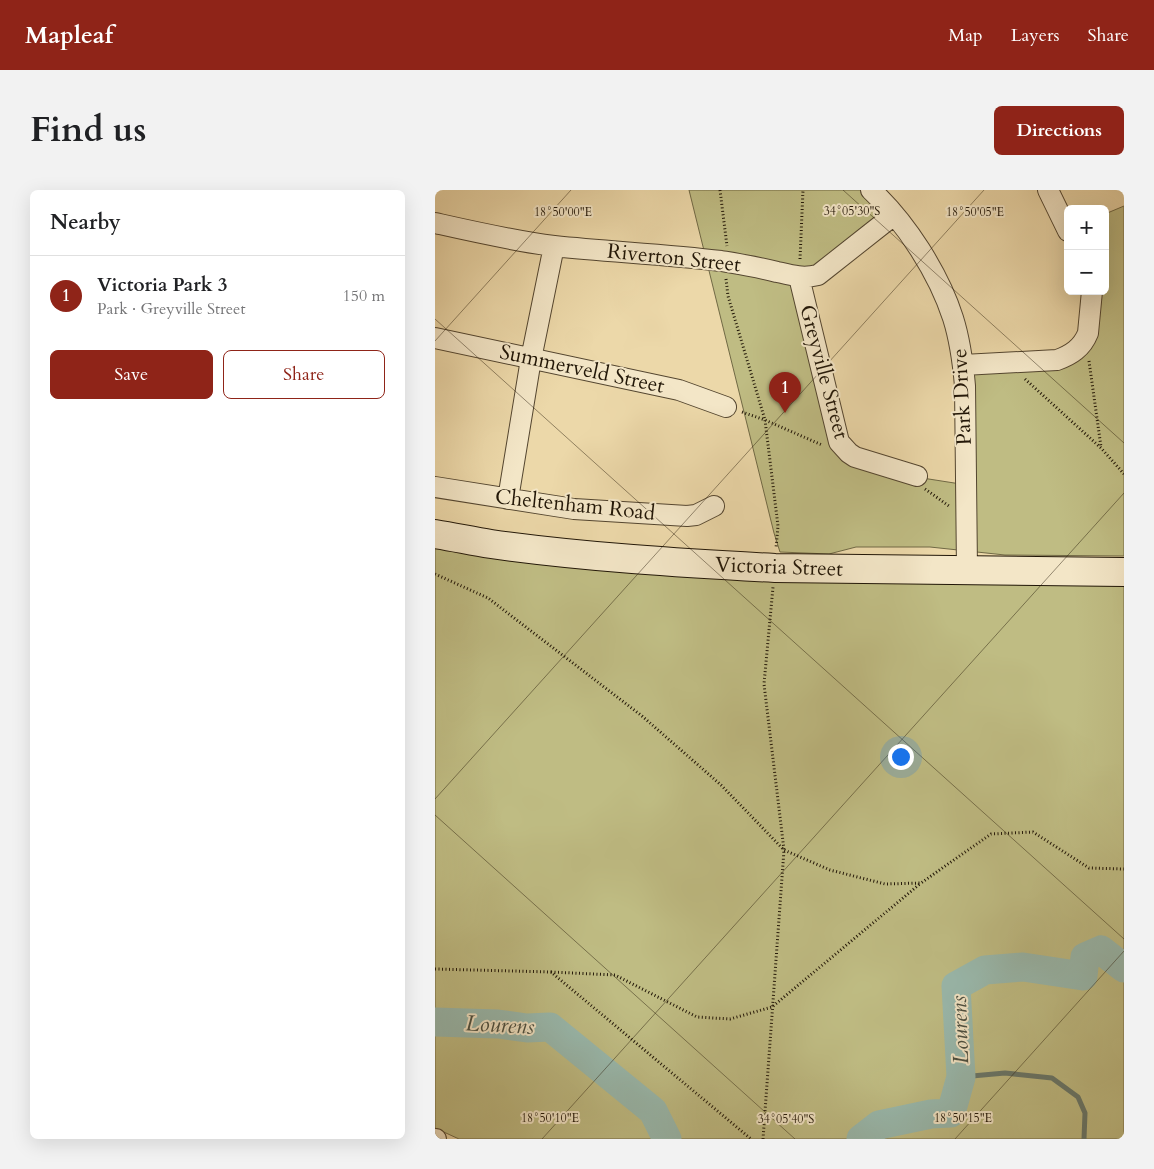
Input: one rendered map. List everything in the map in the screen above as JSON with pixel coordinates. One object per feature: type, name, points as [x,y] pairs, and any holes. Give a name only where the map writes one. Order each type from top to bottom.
[{"type":"main road","name":"Victoria Street","points":[[435,534],[491,544],[599,556],[718,565],[775,568],[1124,572]]},
{"type":"street","name":"Park Drive","points":[[871,190],[917,244],[935,276],[953,318],[963,365],[965,386],[967,570]]},
{"type":"street","points":[[1049,190],[1064,222]]},
{"type":"street","name":"Riverton Street","points":[[435,223],[554,246],[688,257],[808,277],[818,275],[894,215]]},
{"type":"street","points":[[508,498],[531,359],[554,246]]},
{"type":"street","name":"Greyville Street","points":[[799,277],[839,442],[843,448],[855,457],[917,476]]},
{"type":"street","points":[[963,365],[1057,360],[1066,357],[1081,346],[1089,333],[1092,295]]},
{"type":"street","name":"Summerveld Street","points":[[435,338],[679,390],[726,407]]},
{"type":"street","name":"Cheltenham Road","points":[[435,487],[574,509],[687,516],[696,515],[714,506]]},
{"type":"path","points":[[720,190],[728,248],[724,262],[728,296],[765,420],[778,526],[765,684],[784,850],[763,1139]]},
{"type":"path","points":[[799,277],[803,190]]},
{"type":"path","points":[[1086,340],[1101,448]]},
{"type":"path","points":[[1014,362],[1022,377],[1101,448],[1124,474]]},
{"type":"path","points":[[726,407],[765,420],[835,450],[843,448]]},
{"type":"path","points":[[917,476],[924,488],[955,510],[967,510]]},
{"type":"path","points":[[435,574],[489,598],[642,716],[721,785],[784,850],[830,870],[885,884],[921,883]]},
{"type":"path","points":[[435,969],[615,975],[697,1017],[731,1019],[772,1007],[921,883],[991,834],[1033,832],[1089,868],[1124,869]]},
{"type":"path","points":[[551,972],[751,1139]]},
{"type":"shaded area","points":[[689,190],[870,190],[894,216],[809,280],[838,441],[916,477],[967,485],[964,366],[1074,352],[1091,295],[1109,295],[1109,212],[1124,206],[1124,556],[1005,555],[930,547],[856,547],[829,554],[780,552]]},
{"type":"shaded area","points":[[435,544],[1124,582],[1124,1139],[459,1139],[435,1128]]},
{"type":"waterway","name":"Lourens","points":[[861,1139],[879,1125],[931,1114],[951,1113],[961,1077],[956,986],[985,970],[1023,967],[1083,976],[1085,957],[1101,950],[1124,968]]},
{"type":"waterway","name":"Lourens","points":[[435,1022],[498,1024],[527,1028],[550,1027],[653,1111],[667,1139]]},
{"type":"waterway","points":[[961,1077],[1005,1073],[1052,1078],[1078,1097],[1085,1113],[1084,1139]]},
{"type":"place","name":"Victoria Park 3","points":[[785,413]]}]
